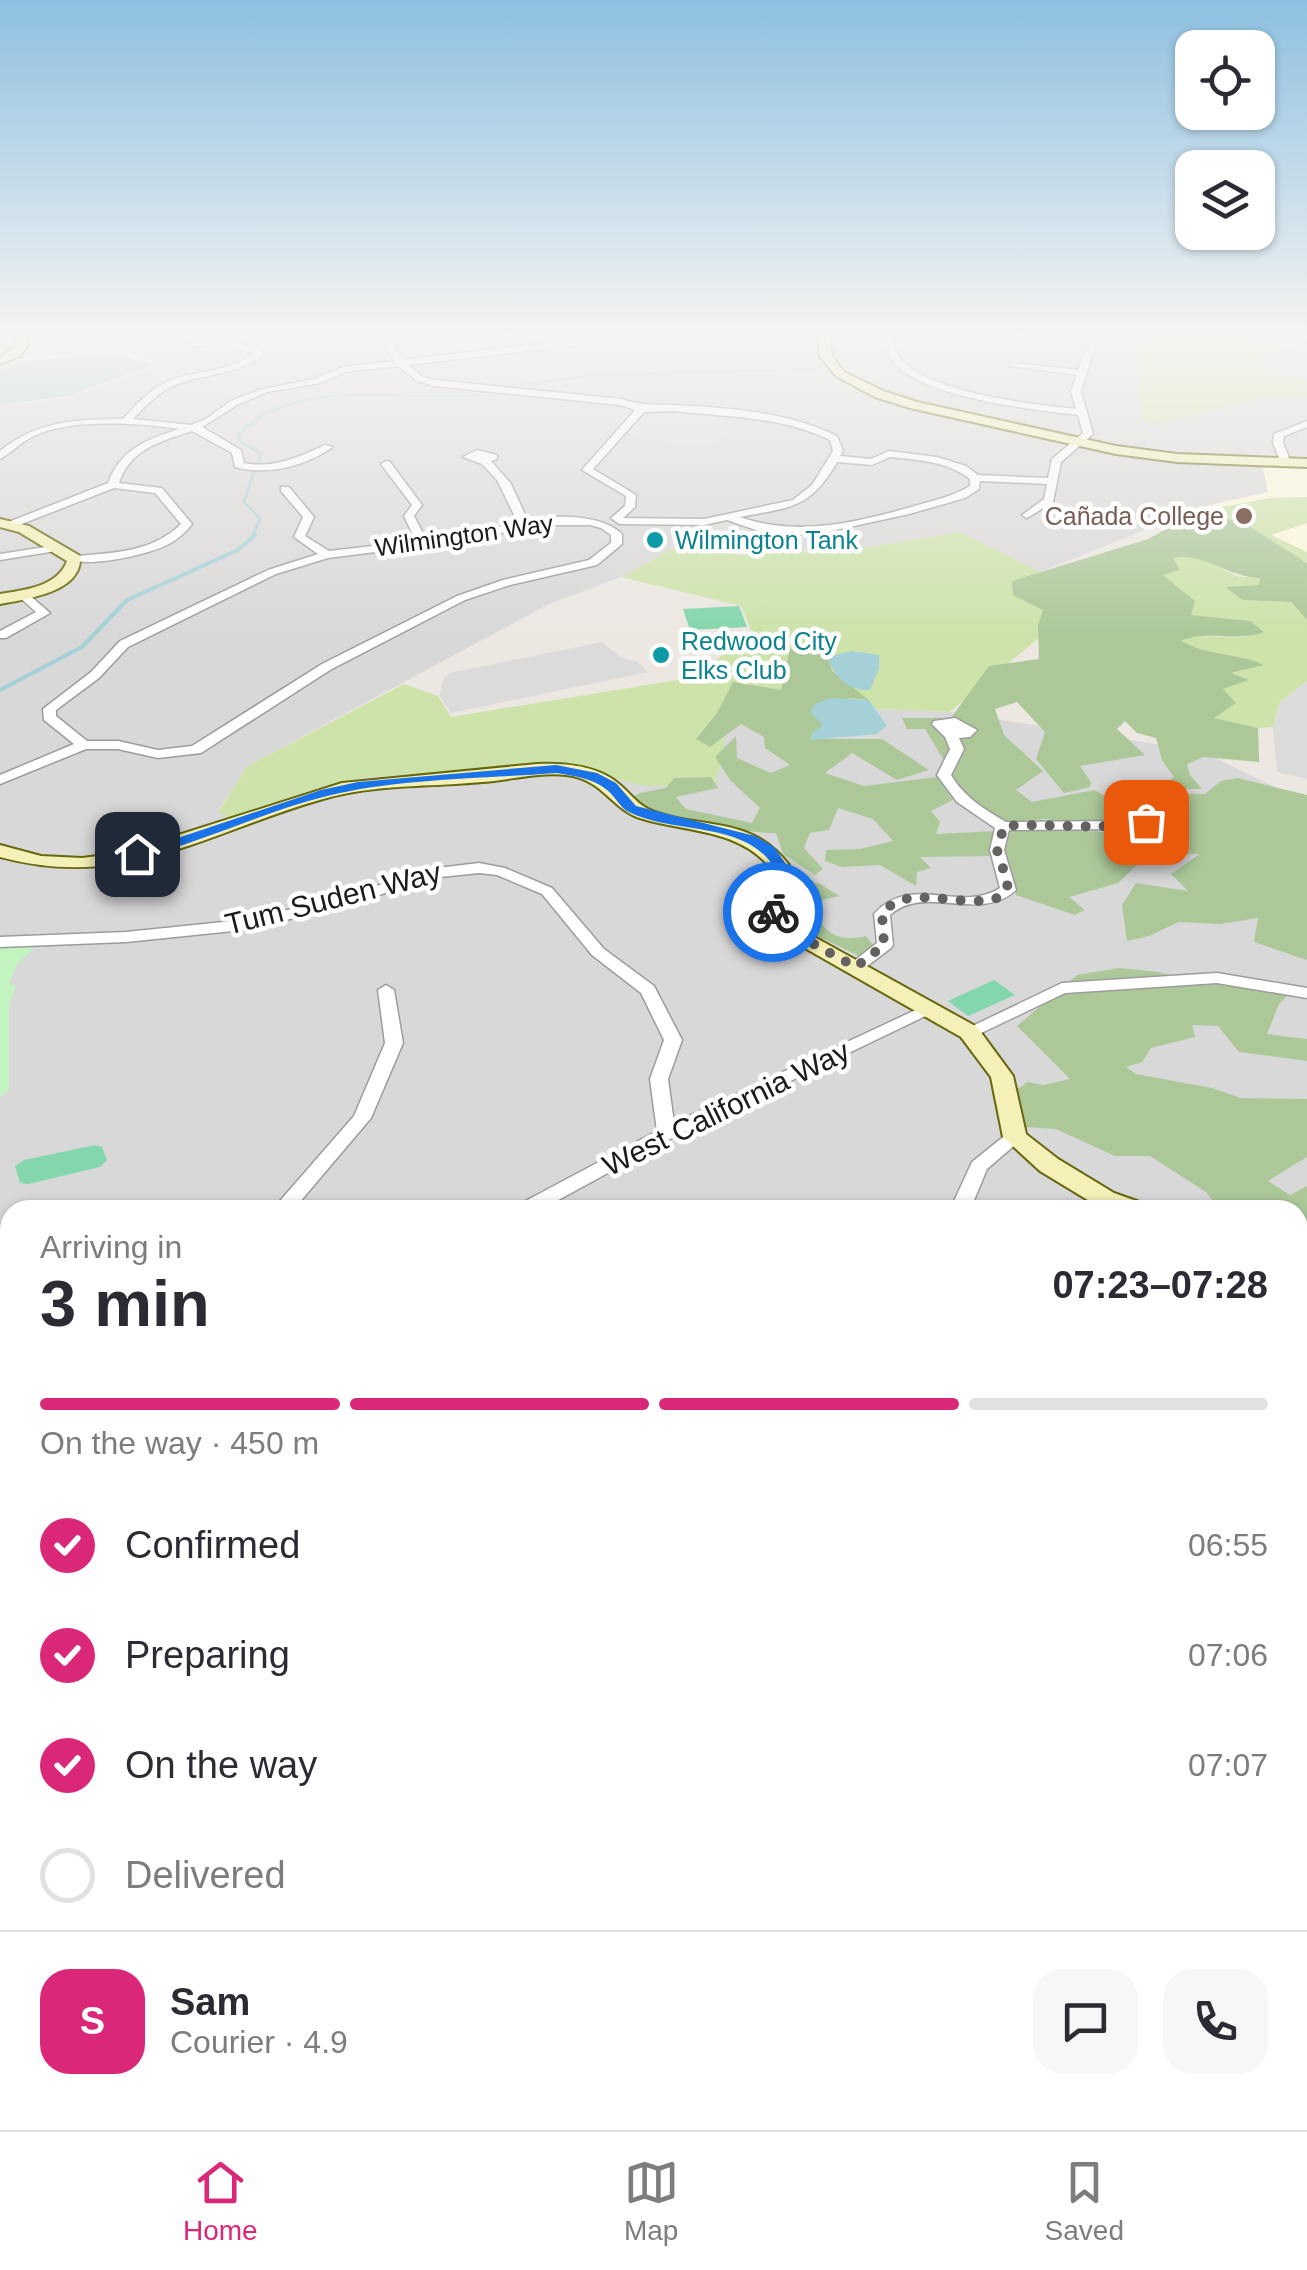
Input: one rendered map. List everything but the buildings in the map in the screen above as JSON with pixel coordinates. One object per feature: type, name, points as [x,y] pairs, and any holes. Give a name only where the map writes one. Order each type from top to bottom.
[{"type":"street","points":[[0,456],[30,433]]},
{"type":"street","points":[[113,485],[115,474],[131,452],[171,433]]},
{"type":"street","points":[[205,433],[237,452],[239,464],[248,468],[291,463],[328,446]]},
{"type":"street","points":[[622,433],[588,470],[631,495],[630,507],[616,518],[646,524],[731,518],[806,497],[838,451],[834,438],[823,433]]},
{"type":"street","points":[[1039,433],[1160,454],[1307,461]]},
{"type":"street","points":[[1027,516],[1049,500],[1056,461],[1088,433]]},
{"type":"street","points":[[1281,433],[1278,443],[1284,458]]},
{"type":"street","points":[[835,459],[872,462],[889,454],[933,459],[962,468],[975,480],[1054,483]]},
{"type":"street","points":[[1160,454],[1307,461]]},
{"type":"street","points":[[486,460],[519,502],[524,524]]},
{"type":"street","points":[[386,464],[418,505],[409,516],[422,542]]},
{"type":"street","points":[[731,518],[764,528],[820,532],[961,496],[975,487],[975,480]]},
{"type":"street","points":[[113,485],[158,490],[187,524],[177,534],[150,547],[74,559],[5,524],[113,485]]},
{"type":"street","points":[[285,489],[310,517],[299,537],[326,555]]},
{"type":"street","name":"Wilmington Way","points":[[0,780],[84,745],[118,745],[158,754],[196,750],[211,744],[326,667],[461,598],[506,582],[593,564],[616,544],[616,534],[590,522],[524,524],[326,555],[257,577],[221,599],[178,615],[124,644],[95,675],[50,709],[49,717],[84,745]]},
{"type":"street","points":[[0,557],[58,548]]},
{"type":"street","points":[[0,599],[23,595],[64,578],[74,568],[74,559]]},
{"type":"street","points":[[2,635],[44,613],[23,595]]},
{"type":"street","points":[[950,735],[956,749],[944,775],[947,782],[958,797],[1004,826],[1122,825]]},
{"type":"street","points":[[0,850],[44,860],[103,861],[170,846],[321,794],[358,786],[556,769],[602,781],[631,809],[750,839],[769,850],[779,864],[770,894],[774,916],[782,927],[969,1032],[1002,1076],[1015,1137],[1064,1174],[1110,1200]]},
{"type":"street","points":[[856,967],[884,945],[882,914],[892,904],[922,898],[976,902],[1002,896],[1008,884],[997,850],[1004,826]]},
{"type":"street","name":"Tum Suden Way","points":[[0,942],[126,937],[243,925],[340,903],[442,871],[500,871],[547,891],[598,952],[648,990],[674,1040],[659,1079],[666,1134]]},
{"type":"street","points":[[969,1032],[1062,988],[1218,978],[1307,992]]},
{"type":"street","points":[[291,1200],[362,1118],[394,1043],[386,990]]},
{"type":"street","name":"West California Way","points":[[543,1200],[666,1134],[930,1010]]},
{"type":"street","points":[[964,1200],[979,1166],[1015,1137]]},
{"type":"shaded area","points":[[0,433],[1307,433],[1307,456],[1259,454],[1269,492],[1202,507],[1040,572],[960,532],[856,549],[728,553],[687,541],[621,577],[549,604],[248,766],[218,811],[362,778],[556,764],[732,703],[950,712],[1201,751],[1307,803],[1307,1200],[0,1200],[0,1097],[9,1089],[9,1005],[16,985],[8,985],[16,965],[0,946]]},
{"type":"shaded area","points":[[630,433],[723,433],[707,445],[674,446],[663,440],[625,438]]},
{"type":"shaded area","name":"Cañada College","points":[[1262,463],[1307,466],[1307,582],[1160,525],[1202,507],[1268,492]]},
{"type":"shaded area","points":[[602,642],[648,672],[451,713],[439,695],[444,678],[450,673]]},
{"type":"shaded area","points":[[1307,681],[1307,779],[1277,772],[1273,727],[1280,703]]},
{"type":"green space","points":[[1307,497],[1307,523],[1271,535],[1307,552],[1307,562],[1198,512],[1269,498]]},
{"type":"green space","points":[[1198,512],[1244,523],[1307,563],[1307,620],[1291,602],[1242,600],[1226,587],[1259,585],[1260,578],[1184,557],[1173,558],[1180,570],[1163,575],[1195,601],[1191,615],[1251,621],[1264,632],[1181,641],[1264,665],[1231,673],[1249,680],[1223,689],[1236,703],[1214,718],[1258,728],[1259,762],[1204,757],[1187,764],[1190,775],[1202,789],[1173,789],[1168,782],[1174,777],[1162,760],[1156,738],[1137,733],[1125,721],[1117,729],[1145,755],[1080,766],[1091,782],[1090,787],[1064,793],[1036,759],[1045,732],[1017,702],[995,709],[1004,735],[1043,771],[1016,790],[1032,802],[1094,790],[1107,797],[1104,823],[1076,826],[1046,819],[1007,823],[966,797],[925,729],[907,729],[902,718],[951,718],[989,666],[1039,659],[1038,625],[1043,610],[1013,595],[1012,581],[1148,539]]},
{"type":"green space","points":[[960,532],[1040,572],[1052,627],[950,712],[732,703],[716,785],[644,786],[556,764],[362,778],[328,785],[229,818],[218,812],[248,766],[404,684],[438,696],[451,717],[714,674],[716,660],[752,633],[741,606],[621,577],[687,541],[740,555],[856,549]]},
{"type":"green space","points":[[1193,554],[1239,577],[1260,577],[1259,585],[1242,600],[1291,602],[1307,620],[1307,681],[1280,702],[1273,727],[1258,728],[1213,718],[1224,708],[1222,689],[1247,679],[1229,674],[1262,665],[1180,641],[1243,637],[1264,631],[1251,621],[1190,615],[1161,575],[1172,558]]},
{"type":"green space","points":[[739,606],[747,627],[690,630],[683,609]]},
{"type":"green space","points":[[828,647],[835,653],[828,657],[832,671],[869,700],[849,698],[820,718],[823,725],[811,739],[882,739],[929,770],[897,780],[852,753],[825,773],[864,786],[937,777],[953,800],[931,811],[940,822],[936,834],[995,831],[990,856],[920,857],[931,868],[917,872],[916,886],[880,865],[842,867],[825,861],[826,850],[860,849],[893,841],[873,819],[838,808],[829,830],[810,833],[804,848],[823,869],[815,875],[783,854],[776,833],[699,823],[626,800],[666,788],[674,778],[711,777],[718,788],[676,797],[686,809],[752,823],[760,808],[731,781],[715,757],[736,736],[737,758],[771,773],[790,765],[765,748],[764,737],[741,724],[710,747],[696,739],[717,713],[733,682],[781,690],[790,649]]},
{"type":"green space","points":[[1238,778],[1307,795],[1307,960],[1254,942],[1258,918],[1221,924],[1179,922],[1127,941],[1122,905],[1136,883],[1188,891],[1171,874],[1200,854],[1146,856],[1118,883],[1069,897],[1085,910],[1075,915],[1016,895],[1003,850],[1008,830],[1042,828],[1133,834],[1152,821],[1183,819],[1181,812],[1115,809],[1114,801],[1156,792],[1205,794],[1221,781]]},
{"type":"green space","points":[[789,877],[820,884],[839,896],[809,903],[830,932],[846,938],[866,936],[874,946],[859,956],[784,920],[780,892]]},
{"type":"green space","points":[[37,945],[16,965],[9,984],[16,985],[9,1005],[9,1089],[0,1097],[0,946]]},
{"type":"green space","points":[[1119,968],[1159,972],[1199,984],[1236,985],[1288,995],[1279,1004],[1267,1034],[1307,1039],[1307,1061],[1239,1052],[1218,1026],[1192,1025],[1195,1037],[1151,1048],[1142,1062],[1126,1067],[1136,1074],[1212,1088],[1241,1098],[1307,1099],[1307,1157],[1268,1181],[1290,1195],[1307,1186],[1307,1200],[1212,1200],[1206,1192],[1150,1156],[1115,1156],[1056,1129],[1025,1127],[1014,1091],[1028,1082],[1043,1085],[1070,1079],[1017,1026],[1077,975]]},
{"type":"green space","points":[[994,980],[1015,995],[968,1016],[948,1001]]},
{"type":"green space","points":[[95,1145],[102,1147],[107,1160],[100,1167],[20,1183],[15,1166],[24,1160]]},
{"type":"water","points":[[852,651],[879,655],[879,668],[870,690],[849,685],[830,664],[828,657]]},
{"type":"water","points":[[830,698],[869,700],[887,726],[876,734],[810,740],[823,725],[810,712],[815,704]]},
{"type":"waterway","points":[[240,433],[239,441],[261,454],[258,464]]},
{"type":"waterway","points":[[252,537],[260,519],[244,502],[254,471]]},
{"type":"waterway","points":[[0,690],[82,647],[127,600],[238,550],[255,535]]},
{"type":"way so far","points":[[773,912],[782,927],[856,967],[881,950],[886,935],[882,914],[900,900],[976,902],[1002,896],[1008,884],[997,850],[1004,826],[1041,823],[1092,828],[1122,825],[1122,819],[1132,816],[1146,822]]},
{"type":"place","name":"Cañada College","points":[[1244,516]]},
{"type":"place","name":"Wilmington Tank","points":[[655,540]]},
{"type":"place","name":"Redwood City Elks Club","points":[[661,655]]},
{"type":"route","points":[[137,854],[321,794],[358,786],[556,769],[592,776],[611,786],[631,809],[721,830],[769,850],[779,864],[770,894],[773,912]]}]
